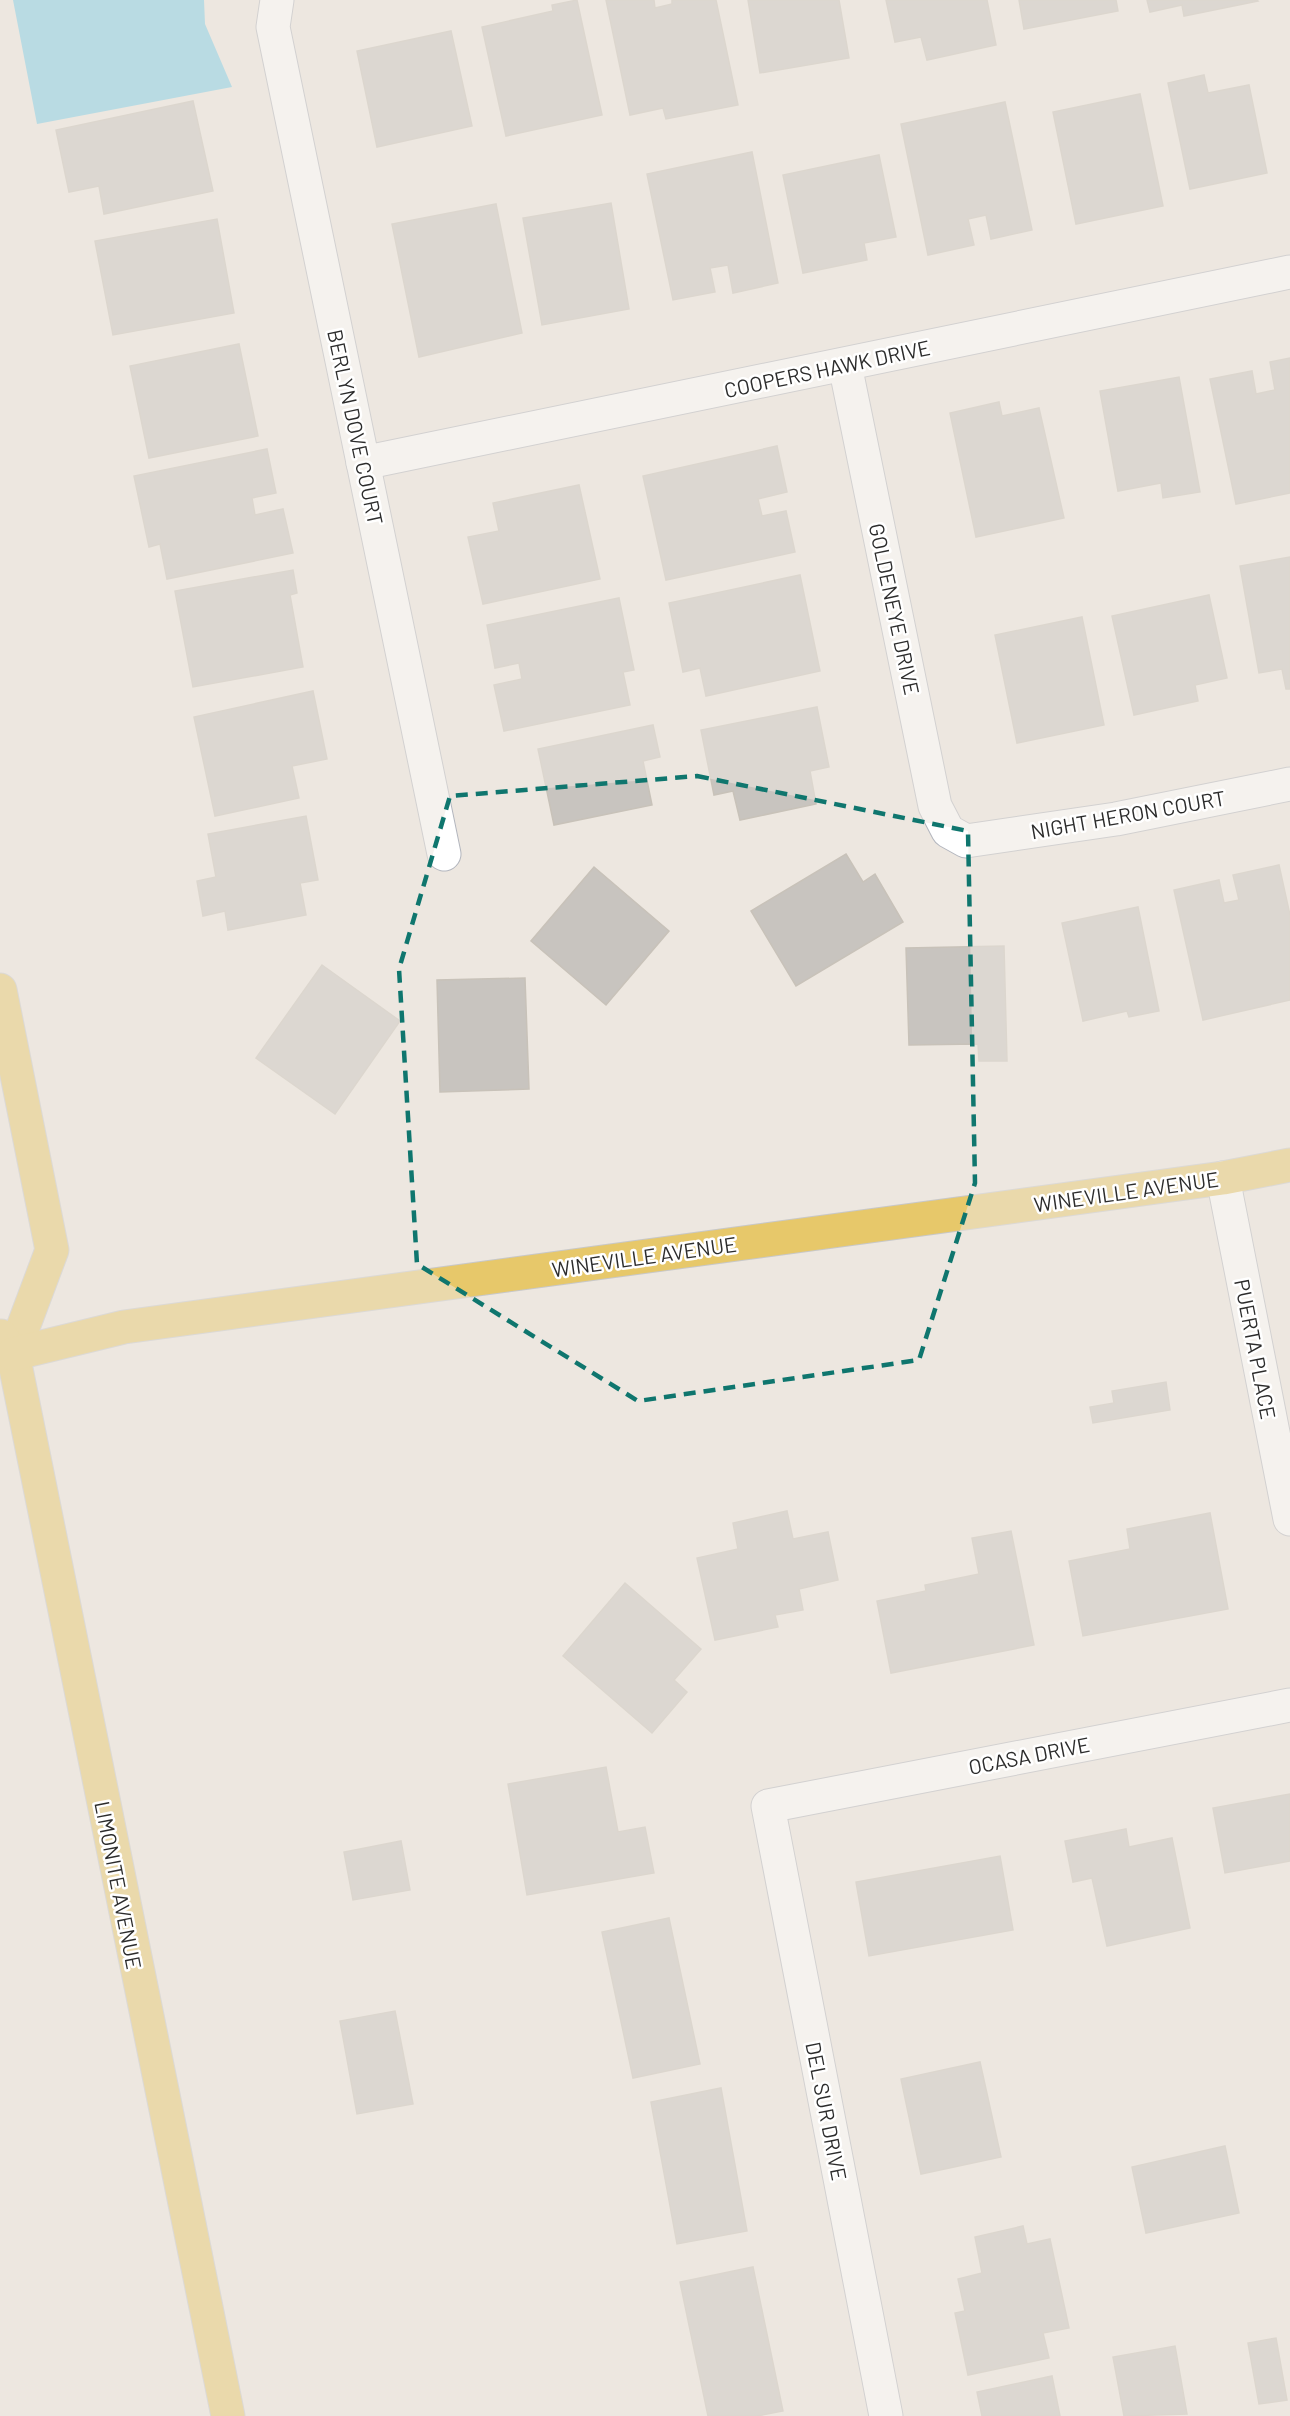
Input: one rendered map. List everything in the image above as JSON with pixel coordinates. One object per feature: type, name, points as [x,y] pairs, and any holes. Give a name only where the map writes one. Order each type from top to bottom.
[{"type":"main road","points":[[0,990],[52,1250],[4,1349]]},
{"type":"main road","name":"WINEVILLE AVENUE","points":[[4,1349],[124,1327],[1222,1178],[1290,1166]]},
{"type":"main road","name":"LIMONITE AVENUE","points":[[4,1349],[228,2416]]},
{"type":"street","name":"BERLYN DOVE COURT","points":[[277,0],[273,27],[444,854]]},
{"type":"street","name":"COOPERS HAWK DRIVE","points":[[363,464],[1290,272]]},
{"type":"street","name":"GOLDENEYE DRIVE","points":[[845,365],[935,806],[948,831],[966,841]]},
{"type":"street","name":"NIGHT HERON COURT","points":[[966,841],[1116,819],[1290,784]]},
{"type":"street","name":"PUERTA PLACE","points":[[1222,1178],[1290,1519]]},
{"type":"street","name":"OCASA DRIVE","points":[[768,1806],[1290,1705]]},
{"type":"street","name":"DEL SUR DRIVE","points":[[768,1806],[886,2416]]},
{"type":"highlighted area","points":[[697,776],[968,831],[975,1183],[919,1360],[638,1401],[417,1264],[399,969],[450,796]]},
{"type":"water","points":[[13,0],[204,0],[205,24],[232,87],[37,124]]},
{"type":"building","points":[[577,0],[602,115],[506,136],[482,27],[553,11],[552,5]]},
{"type":"building","points":[[606,0],[654,0],[655,8],[672,4],[672,0],[716,0],[738,105],[666,119],[663,108],[630,115]]},
{"type":"building","points":[[748,0],[839,0],[849,58],[760,73]]},
{"type":"building","points":[[886,0],[987,0],[996,45],[927,60],[921,37],[895,42]]},
{"type":"building","points":[[1019,0],[1116,0],[1118,11],[1024,29]]},
{"type":"building","points":[[1147,0],[1258,1],[1184,16],[1182,5],[1150,12]]},
{"type":"building","points":[[451,31],[472,126],[377,147],[357,51]]},
{"type":"building","points":[[1204,75],[1208,93],[1249,85],[1267,173],[1190,189],[1168,83]]},
{"type":"building","points":[[1140,94],[1163,206],[1076,224],[1053,112]]},
{"type":"building","points":[[193,101],[213,191],[104,214],[99,186],[69,192],[56,130]]},
{"type":"building","points":[[1005,102],[1032,230],[991,239],[986,215],[968,219],[974,245],[928,255],[901,124]]},
{"type":"building","points":[[752,152],[778,283],[733,293],[728,265],[710,268],[715,292],[673,300],[647,174]]},
{"type":"building","points":[[879,155],[896,237],[864,243],[867,260],[803,273],[783,175]]},
{"type":"building","points":[[611,203],[629,309],[542,325],[523,218]]},
{"type":"building","points":[[496,204],[522,333],[419,357],[392,224]]},
{"type":"building","points":[[217,219],[234,313],[113,335],[95,241]]},
{"type":"building","points":[[239,344],[258,436],[149,458],[130,366]]},
{"type":"building","points":[[1290,358],[1290,493],[1236,504],[1210,379],[1252,371],[1256,394],[1275,390],[1270,362]]},
{"type":"building","points":[[1179,377],[1200,492],[1163,498],[1161,483],[1118,491],[1100,391]]},
{"type":"building","points":[[999,402],[1002,416],[1039,408],[1064,518],[976,537],[950,413]]},
{"type":"building","points":[[777,446],[787,492],[758,499],[762,516],[786,511],[795,552],[666,580],[643,476]]},
{"type":"building","points":[[267,449],[276,493],[252,498],[255,515],[283,509],[293,553],[167,579],[160,544],[149,547],[134,476]]},
{"type":"building","points":[[579,485],[600,579],[483,604],[468,537],[499,531],[493,503]]},
{"type":"building","points":[[1290,557],[1290,689],[1286,689],[1282,669],[1259,673],[1240,566]]},
{"type":"building","points":[[293,570],[297,593],[290,595],[303,667],[193,687],[175,591]]},
{"type":"building","points":[[800,575],[820,671],[706,696],[700,668],[683,672],[669,603]]},
{"type":"building","points":[[1209,595],[1227,678],[1195,685],[1198,701],[1134,715],[1112,616]]},
{"type":"building","points":[[619,598],[634,670],[623,672],[630,705],[504,731],[494,685],[522,679],[519,663],[495,668],[487,625]]},
{"type":"building","points":[[1082,617],[1104,725],[1017,743],[995,635]]},
{"type":"building","points":[[313,691],[327,759],[292,766],[299,798],[215,816],[194,717]]},
{"type":"building","points":[[817,707],[829,767],[810,771],[816,804],[740,820],[733,791],[714,795],[701,730]]},
{"type":"building","points":[[653,725],[660,757],[643,761],[652,805],[554,825],[538,749]]},
{"type":"building","points":[[306,816],[318,880],[300,883],[306,915],[228,930],[225,911],[203,916],[197,881],[216,877],[208,834]]},
{"type":"building","points":[[846,854],[863,882],[875,874],[903,922],[796,986],[751,911]]},
{"type":"building","points":[[1279,865],[1290,915],[1290,1000],[1203,1020],[1174,890],[1219,880],[1224,903],[1239,900],[1233,875]]},
{"type":"building","points":[[594,867],[669,931],[606,1005],[531,941]]},
{"type":"building","points":[[1138,907],[1159,1011],[1129,1017],[1127,1011],[1083,1021],[1062,923]]},
{"type":"building","points":[[1004,946],[1007,1061],[979,1061],[978,1044],[909,1045],[906,948]]},
{"type":"building","points":[[322,965],[400,1021],[335,1114],[256,1058]]},
{"type":"building","points":[[525,978],[529,1089],[440,1092],[437,980]]},
{"type":"building","points":[[1166,1382],[1170,1410],[1093,1423],[1090,1407],[1114,1403],[1112,1391]]},
{"type":"building","points":[[787,1511],[793,1539],[828,1532],[838,1580],[799,1589],[803,1610],[775,1615],[778,1627],[715,1640],[697,1558],[738,1549],[733,1523]]},
{"type":"building","points":[[1210,1513],[1228,1609],[1083,1636],[1069,1561],[1130,1549],[1127,1529]]},
{"type":"building","points":[[1011,1531],[1034,1645],[891,1673],[877,1601],[926,1591],[925,1585],[979,1574],[972,1538]]},
{"type":"building","points":[[625,1583],[701,1649],[674,1680],[687,1692],[652,1733],[563,1656]]},
{"type":"building","points":[[606,1767],[618,1832],[645,1827],[654,1873],[527,1895],[508,1784]]},
{"type":"building","points":[[1290,1794],[1290,1861],[1225,1873],[1213,1808]]},
{"type":"building","points":[[1126,1829],[1129,1847],[1172,1838],[1190,1928],[1107,1946],[1092,1878],[1073,1882],[1065,1841]]},
{"type":"building","points":[[401,1841],[410,1890],[353,1900],[344,1852]]},
{"type":"building","points":[[1000,1856],[1013,1930],[869,1956],[856,1882]]},
{"type":"building","points":[[669,1918],[700,2064],[633,2078],[602,1932]]},
{"type":"building","points":[[395,2011],[413,2104],[357,2114],[340,2021]]},
{"type":"building","points":[[980,2062],[1001,2157],[921,2174],[901,2079]]},
{"type":"building","points":[[721,2088],[747,2231],[677,2244],[651,2102]]},
{"type":"building","points":[[1225,2146],[1239,2213],[1146,2233],[1132,2167]]},
{"type":"building","points":[[1023,2226],[1027,2244],[1050,2239],[1069,2328],[1043,2333],[1049,2358],[968,2375],[955,2313],[965,2311],[958,2279],[982,2273],[975,2237]]},
{"type":"building","points":[[753,2267],[783,2411],[757,2416],[708,2416],[680,2282]]},
{"type":"building","points":[[1276,2338],[1287,2400],[1259,2404],[1248,2343]]},
{"type":"building","points":[[1175,2346],[1187,2414],[1124,2416],[1113,2357]]},
{"type":"building","points":[[1052,2376],[1060,2416],[982,2416],[977,2392]]}]
